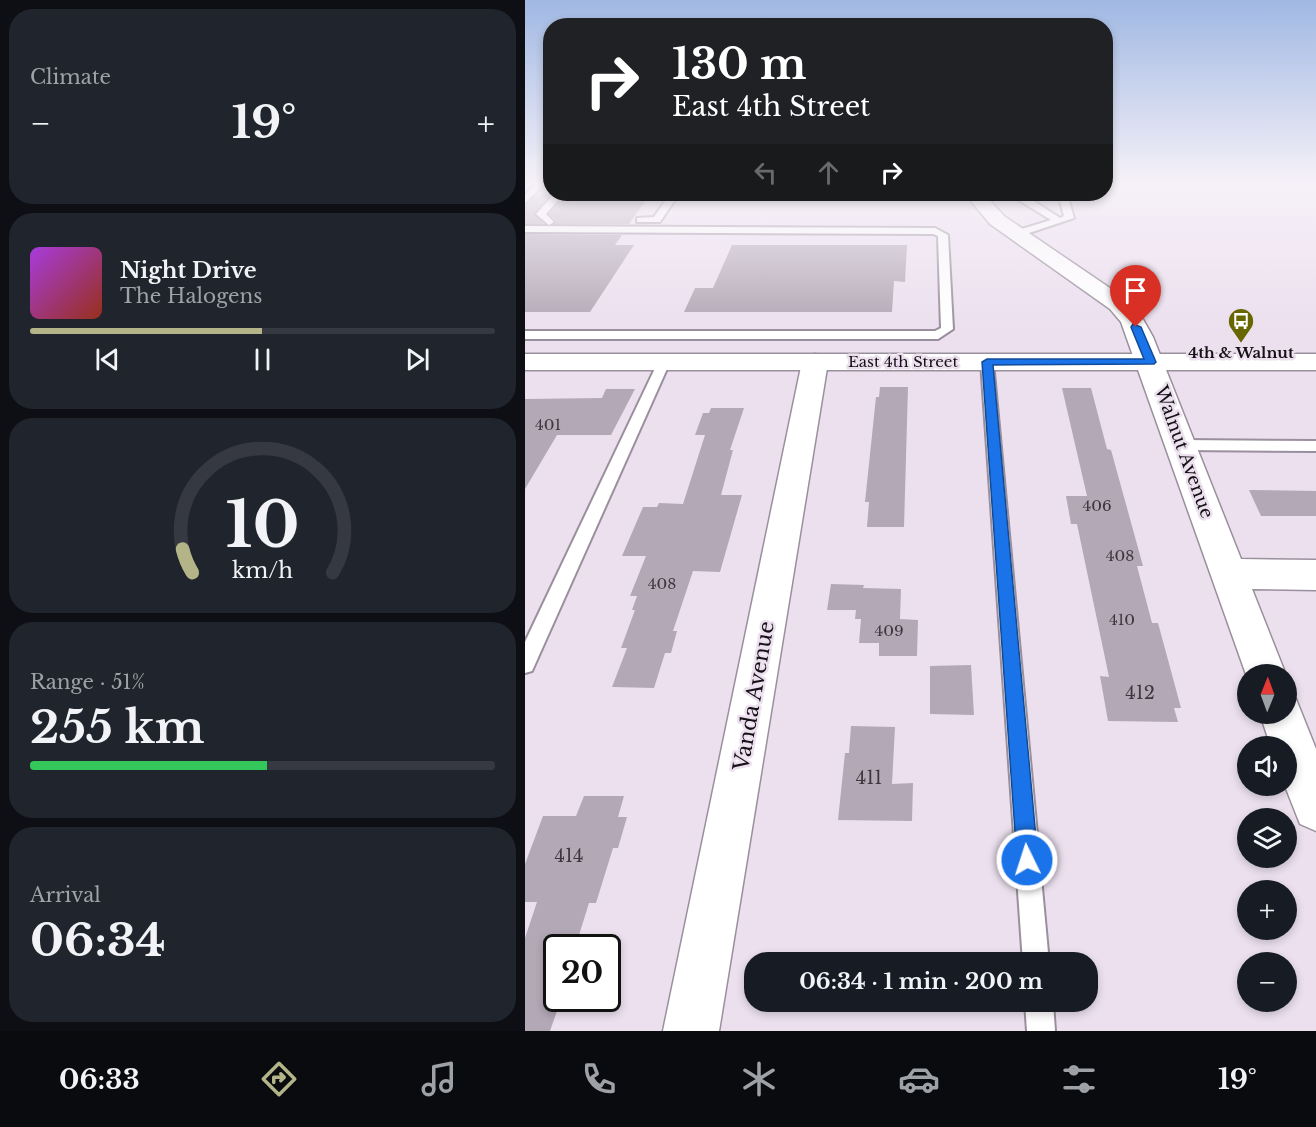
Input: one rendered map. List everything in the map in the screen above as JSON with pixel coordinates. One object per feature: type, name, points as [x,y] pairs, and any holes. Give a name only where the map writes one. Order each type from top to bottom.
[{"type":"street","name":"Walnut Avenue","points":[[1010,229],[1123,309],[1136,327],[1262,664]]},
{"type":"street","name":"East 4th Street","points":[[525,362],[1316,362]]},
{"type":"street","name":"Vanda Avenue","points":[[691,1031],[815,362]]},
{"type":"street","points":[[1229,574],[1316,575]]},
{"type":"street","points":[[1285,724],[1312,786]]},
{"type":"lane","points":[[525,335],[938,335],[947,329],[943,235],[935,231],[548,229]]},
{"type":"lane","points":[[1016,234],[1032,229]]},
{"type":"lane","points":[[614,362],[628,335]]},
{"type":"lane","points":[[525,664],[664,362]]},
{"type":"lane","points":[[987,362],[1035,952]]},
{"type":"lane","points":[[1181,446],[1316,446]]},
{"type":"lane","points":[[1040,1012],[1041,1031]]},
{"type":"building","points":[[525,234],[622,235],[615,245],[634,245],[590,312],[525,312]]},
{"type":"building","points":[[732,245],[907,245],[905,282],[894,281],[892,312],[684,312],[695,288],[713,288]]},
{"type":"building","points":[[880,387],[908,387],[904,527],[867,527],[869,502],[865,502],[876,397],[879,397]]},
{"type":"building","points":[[1062,388],[1091,388],[1107,449],[1111,450],[1143,566],[1137,566],[1152,623],[1158,623],[1181,708],[1174,708],[1178,722],[1108,721],[1100,676],[1109,677],[1077,524],[1071,524],[1066,496],[1087,496]]},
{"type":"building","points":[[606,389],[635,389],[611,435],[557,435],[525,489],[525,399],[602,398]]},
{"type":"building","points":[[711,408],[744,408],[730,450],[733,450],[721,495],[742,495],[720,572],[693,571],[673,631],[677,631],[671,653],[665,653],[654,688],[612,687],[627,648],[621,648],[635,610],[632,610],[637,596],[630,596],[646,556],[622,556],[643,507],[657,507],[659,503],[683,504],[705,435],[695,435],[703,413],[709,413]]},
{"type":"building","points":[[1249,490],[1316,491],[1316,516],[1261,516]]},
{"type":"building","points":[[831,584],[901,589],[900,619],[918,620],[917,656],[879,656],[879,643],[859,643],[861,619],[855,619],[856,610],[827,610]]},
{"type":"building","points":[[971,665],[974,715],[930,714],[930,666]]},
{"type":"building","points":[[851,726],[895,727],[892,784],[913,783],[912,821],[838,820],[845,753],[849,753]]},
{"type":"building","points":[[584,796],[624,796],[618,817],[627,817],[618,848],[613,848],[596,903],[589,903],[579,934],[543,934],[543,1012],[557,1012],[550,1031],[525,1031],[525,938],[537,902],[525,902],[525,864],[543,816],[576,816]]},
{"type":"place","name":"4th & Walnut","points":[[1241,344]]},
{"type":"route","points":[[1027,860],[987,362],[1150,362],[1136,327]]}]
